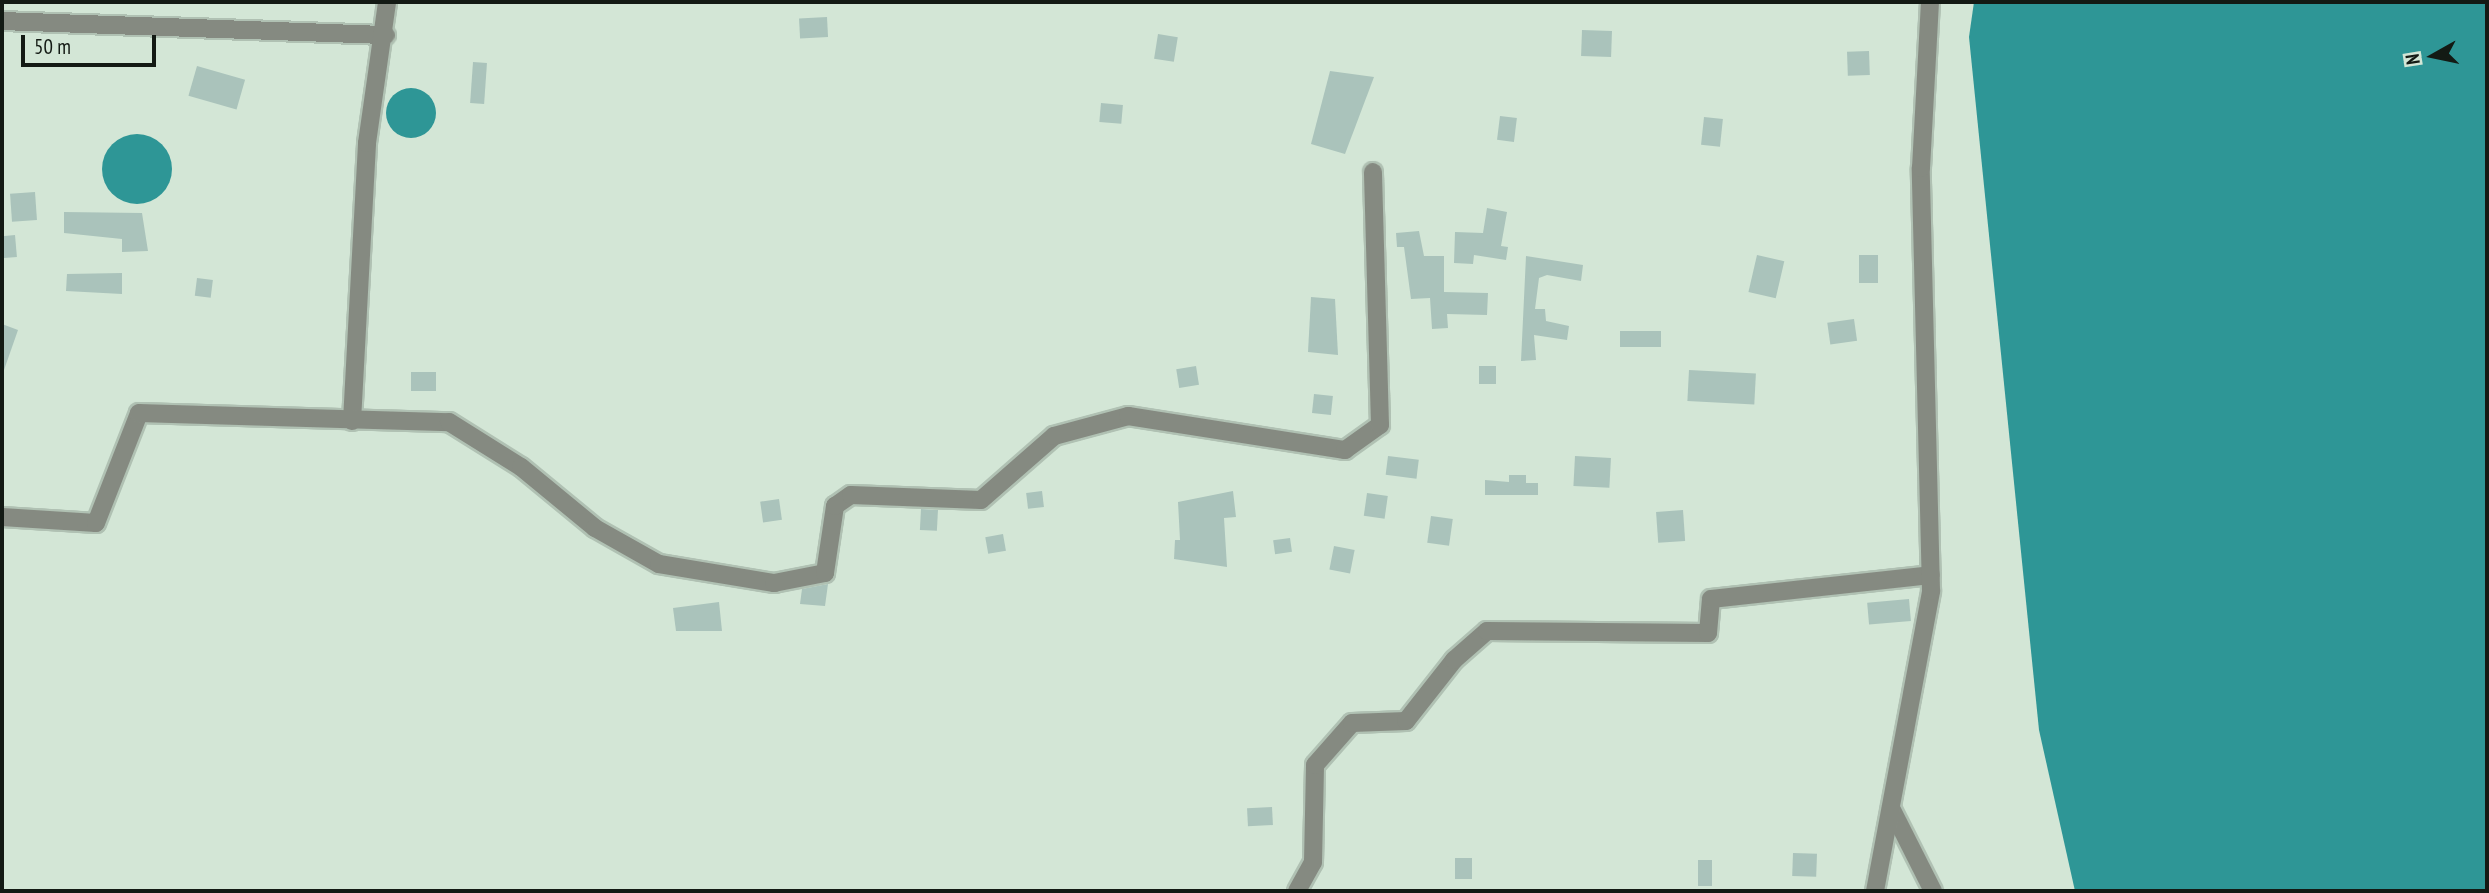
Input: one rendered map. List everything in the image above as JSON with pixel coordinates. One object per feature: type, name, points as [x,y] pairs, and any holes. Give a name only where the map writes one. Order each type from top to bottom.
[{"type":"street","points":[[352,421],[366,143],[386,35],[387,2]]},
{"type":"street","points":[[1875,891],[1931,575],[1921,168],[1930,2]]},
{"type":"street","points":[[2,21],[386,35]]},
{"type":"street","points":[[2,517],[96,523],[139,413],[449,422],[521,467],[595,528],[659,564],[774,583],[825,573],[835,506],[851,495],[981,500],[1054,436],[1128,416],[1345,450],[1380,425],[1373,172]]},
{"type":"street","points":[[1297,891],[1313,862],[1315,765],[1352,723],[1406,721],[1454,660],[1488,631],[1708,634],[1711,599],[1931,575]]},
{"type":"street","points":[[1891,808],[1933,891]]},
{"type":"water","points":[[1974,2],[2487,2],[2487,891],[2075,891],[2039,730],[1969,37]]},
{"type":"water","points":[[411,88],[429,95],[436,113],[429,131],[411,138],[393,131],[386,113],[393,95]]},
{"type":"water","points":[[137,134],[162,144],[172,169],[162,194],[137,204],[112,194],[102,169],[112,144]]},
{"type":"building","points":[[827,17],[828,37],[800,38],[799,18]]},
{"type":"building","points":[[1582,30],[1612,31],[1611,57],[1581,56]]},
{"type":"building","points":[[1158,34],[1178,37],[1174,62],[1154,59]]},
{"type":"building","points":[[1869,51],[1870,75],[1848,76],[1847,52]]},
{"type":"building","points":[[473,62],[487,63],[484,104],[470,103]]},
{"type":"building","points":[[197,66],[245,80],[237,110],[188,96]]},
{"type":"building","points":[[1330,71],[1374,77],[1345,154],[1311,144]]},
{"type":"building","points":[[1101,103],[1123,105],[1121,124],[1099,122]]},
{"type":"building","points":[[1500,116],[1517,118],[1514,142],[1497,140]]},
{"type":"building","points":[[1704,117],[1723,119],[1720,147],[1701,145]]},
{"type":"building","points":[[35,192],[37,220],[12,222],[10,194]]},
{"type":"building","points":[[1487,208],[1507,212],[1501,246],[1508,247],[1506,260],[1474,255],[1473,264],[1454,263],[1455,232],[1483,233]]},
{"type":"building","points":[[64,212],[142,213],[148,251],[122,252],[122,239],[64,233]]},
{"type":"building","points":[[1419,231],[1424,256],[1444,256],[1444,292],[1488,293],[1487,315],[1447,314],[1448,328],[1432,329],[1430,298],[1411,299],[1404,247],[1397,247],[1396,233]]},
{"type":"building","points":[[15,235],[17,257],[4,258],[2,236]]},
{"type":"building","points":[[1757,255],[1784,261],[1776,298],[1748,292]]},
{"type":"building","points":[[1859,255],[1878,255],[1878,283],[1859,283]]},
{"type":"building","points":[[1526,256],[1583,265],[1581,281],[1547,275],[1539,278],[1535,309],[1545,309],[1546,321],[1569,326],[1567,340],[1534,335],[1536,360],[1521,361]]},
{"type":"building","points":[[122,273],[122,294],[66,291],[67,274]]},
{"type":"building","points":[[197,278],[213,280],[211,298],[195,296]]},
{"type":"building","points":[[1311,297],[1335,299],[1338,355],[1308,352]]},
{"type":"building","points":[[1854,319],[1857,341],[1830,345],[1827,323]]},
{"type":"building","points":[[2,324],[18,330],[4,370],[2,369]]},
{"type":"building","points":[[1620,331],[1661,331],[1661,347],[1620,347]]},
{"type":"building","points":[[1196,366],[1199,385],[1179,388],[1176,369]]},
{"type":"building","points":[[1479,366],[1496,366],[1496,384],[1479,384]]},
{"type":"building","points":[[1689,370],[1756,374],[1754,404],[1687,401]]},
{"type":"building","points":[[411,372],[436,372],[436,391],[411,391]]},
{"type":"building","points":[[1314,394],[1333,396],[1331,415],[1312,413]]},
{"type":"building","points":[[1388,456],[1419,460],[1416,479],[1386,475]]},
{"type":"building","points":[[1575,456],[1611,458],[1609,488],[1573,486]]},
{"type":"building","points":[[1509,475],[1526,475],[1526,483],[1538,483],[1538,495],[1485,495],[1485,480],[1509,482]]},
{"type":"building","points":[[1042,491],[1044,507],[1028,509],[1026,493]]},
{"type":"building","points":[[1233,491],[1236,517],[1224,518],[1227,567],[1174,559],[1175,540],[1180,540],[1178,502]]},
{"type":"building","points":[[1367,493],[1388,496],[1385,519],[1364,516]]},
{"type":"building","points":[[779,499],[782,520],[763,522],[760,502]]},
{"type":"building","points":[[921,509],[938,510],[937,531],[920,530]]},
{"type":"building","points":[[1683,510],[1685,541],[1658,543],[1656,512]]},
{"type":"building","points":[[1431,516],[1453,519],[1449,546],[1427,543]]},
{"type":"building","points":[[1003,534],[1006,551],[988,554],[985,537]]},
{"type":"building","points":[[1290,538],[1292,552],[1275,554],[1273,540]]},
{"type":"building","points":[[1334,546],[1355,550],[1350,574],[1329,570]]},
{"type":"building","points":[[828,584],[825,606],[800,604],[802,589]]},
{"type":"building","points":[[1909,599],[1911,621],[1869,625],[1867,603]]},
{"type":"building","points":[[719,602],[722,631],[676,631],[673,608]]},
{"type":"building","points":[[1272,807],[1273,825],[1248,826],[1247,808]]},
{"type":"building","points":[[1793,853],[1817,854],[1816,877],[1792,876]]},
{"type":"building","points":[[1455,858],[1472,858],[1472,879],[1455,879]]},
{"type":"building","points":[[1698,860],[1712,860],[1712,886],[1698,886]]}]
